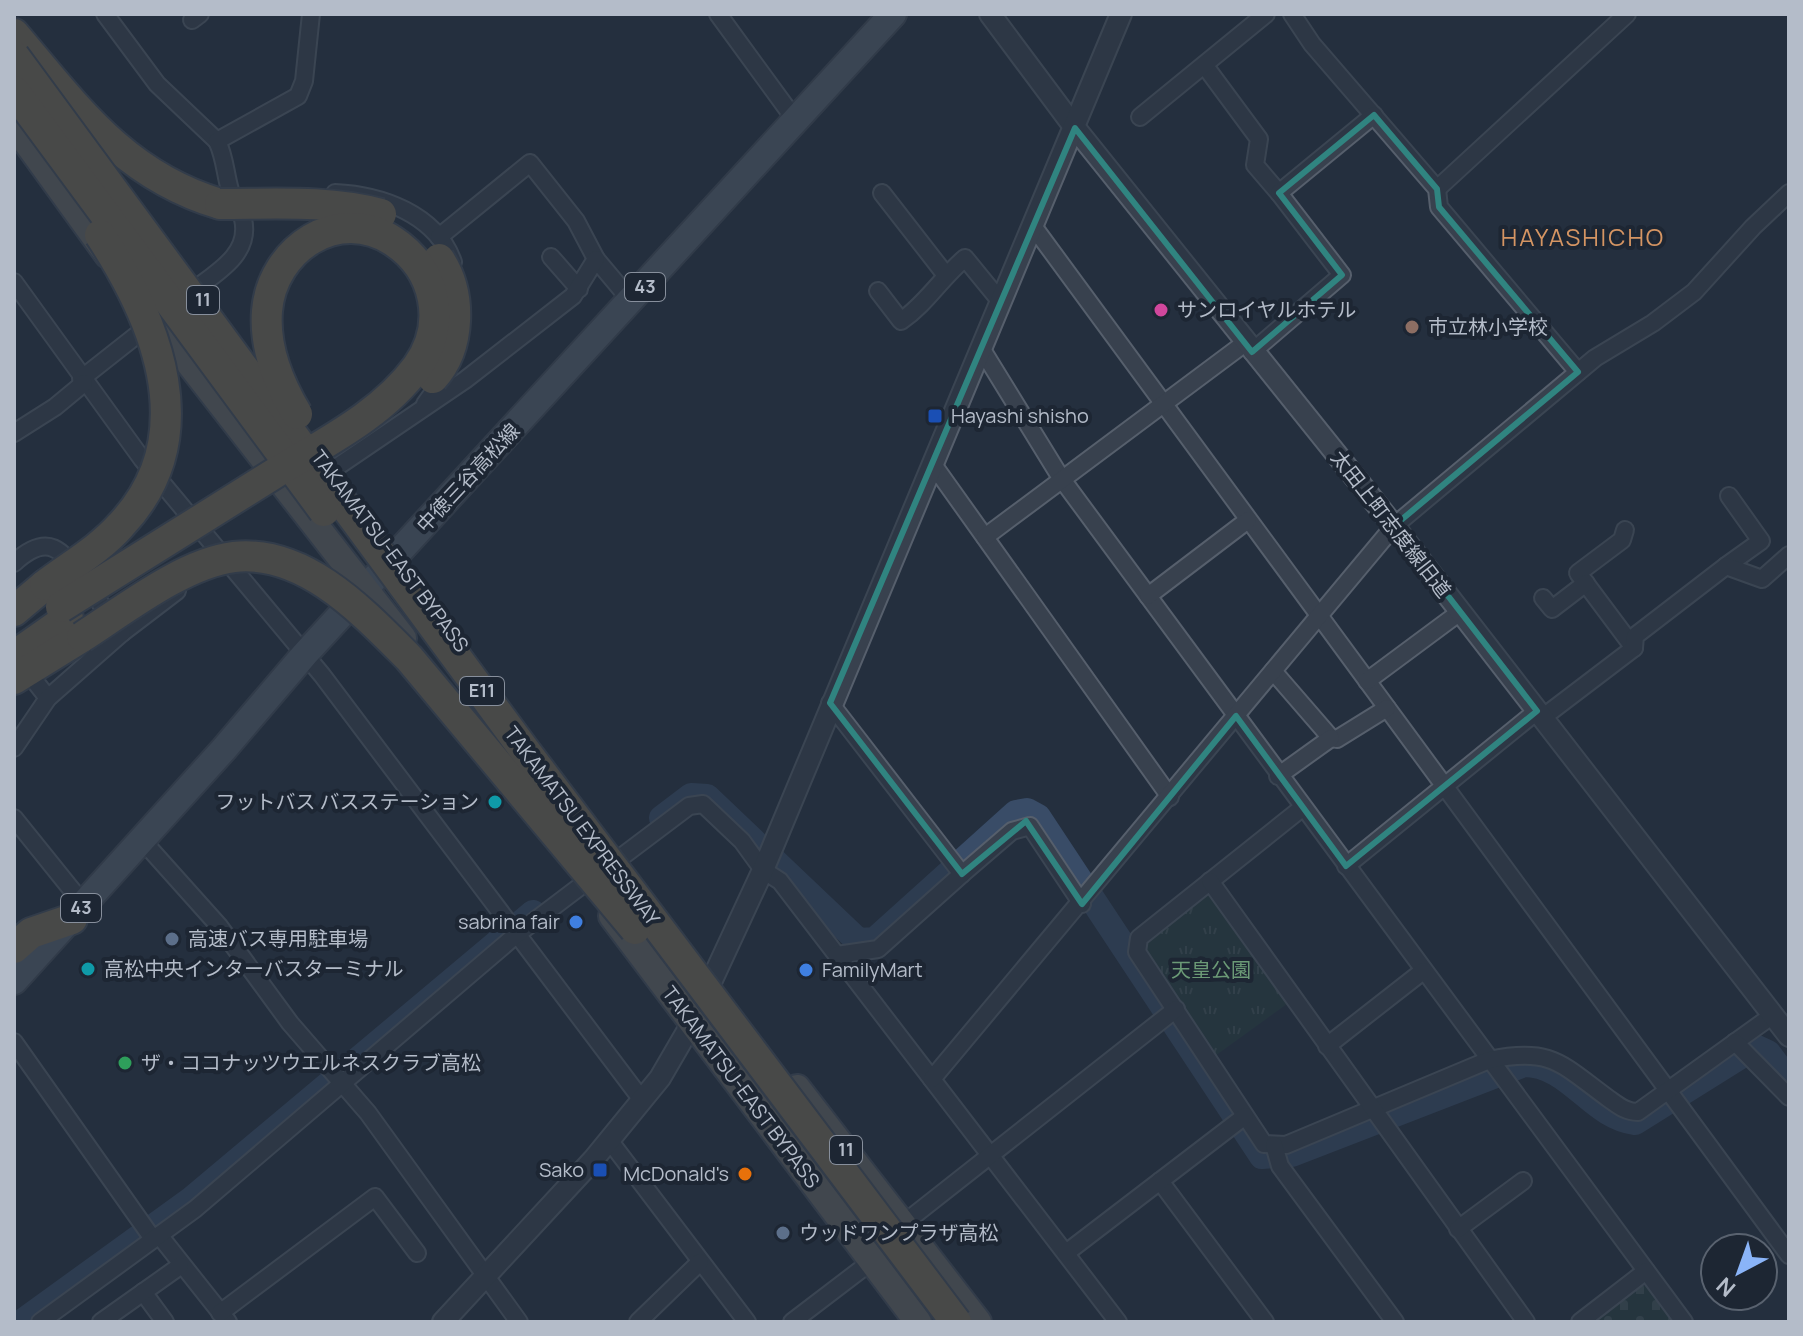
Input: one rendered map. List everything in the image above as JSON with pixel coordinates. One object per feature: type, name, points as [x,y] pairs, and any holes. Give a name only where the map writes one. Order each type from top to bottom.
[{"type":"highway","points":[[14,34],[90,123],[145,172],[184,194],[220,204],[353,207],[391,217],[426,241],[447,271],[456,304],[453,339],[438,372],[412,401],[376,428],[14,641]]},
{"type":"highway","name":"TAKAMATSU-EAST BYPASS","points":[[14,41],[620,858],[978,1322]]},
{"type":"highway","name":"TAKAMATSU EXPRESSWAY","points":[[14,56],[523,748],[956,1322]]},
{"type":"highway","name":"TAKAMATSU EXPRESSWAY","points":[[14,91],[930,1322]]},
{"type":"highway","name":"TAKAMATSU-EAST BYPASS","points":[[14,125],[155,320],[366,589],[918,1322]]},
{"type":"highway","points":[[25,681],[101,544],[138,504],[159,460],[167,412],[161,360],[151,333],[106,244],[66,184],[60,153]]},
{"type":"highway","points":[[14,656],[64,612],[366,417],[408,377],[431,340],[435,308],[428,277],[410,252],[382,233],[347,226],[321,232],[289,255],[271,291],[266,329],[279,384],[298,415],[303,448]]},
{"type":"highway","points":[[14,611],[64,612],[159,588],[232,557],[260,557],[301,570],[356,608],[409,658],[635,929]]},
{"type":"highway","points":[[14,948],[31,933],[78,912]]},
{"type":"main road","name":"中徳三谷高松線","points":[[14,981],[305,654],[632,302],[893,14]]},
{"type":"street","points":[[718,14],[796,121]]},
{"type":"street","name":"太田上町志度線旧道","points":[[990,14],[1075,128],[1394,526],[1789,1036]]},
{"type":"street","points":[[443,1322],[609,1140],[660,1078],[692,1023],[766,860],[1121,14]]},
{"type":"street","points":[[1140,117],[1266,14]]},
{"type":"street","points":[[1292,14],[1312,44],[1437,189],[1439,207],[1578,372]]},
{"type":"street","points":[[1437,189],[1627,14]]},
{"type":"street","points":[[14,433],[55,407],[238,252],[244,237],[244,222],[230,193],[224,155],[217,141],[157,84],[114,17]]},
{"type":"street","points":[[217,141],[298,96],[304,81],[306,18]]},
{"type":"street","points":[[985,537],[1161,404],[1248,347],[1342,275],[1255,165],[1259,139],[1205,66]]},
{"type":"street","points":[[1279,193],[1374,115]]},
{"type":"street","points":[[439,237],[530,163],[576,221],[596,259],[632,302]]},
{"type":"street","points":[[230,193],[361,194],[390,202],[417,217],[439,237],[451,256],[461,286],[462,329],[456,354],[425,404]]},
{"type":"street","points":[[882,193],[945,274]]},
{"type":"street","points":[[932,1079],[1394,526],[1578,372],[1694,292],[1753,227],[1789,193]]},
{"type":"street","points":[[1033,226],[1161,404],[1788,1251]]},
{"type":"street","points":[[551,257],[579,289]]},
{"type":"street","points":[[878,291],[901,321],[924,305],[945,274],[965,258],[1001,302]]},
{"type":"street","points":[[331,471],[425,404],[465,380],[579,289],[596,259]]},
{"type":"street","points":[[14,282],[83,381],[305,654],[642,1100]]},
{"type":"street","points":[[981,348],[1061,478],[1684,1322]]},
{"type":"street","points":[[932,463],[1170,797]]},
{"type":"street","points":[[1634,648],[1635,636],[1761,541],[1729,496]]},
{"type":"street","points":[[1148,596],[1248,520]]},
{"type":"street","points":[[1625,530],[1622,540],[1578,573],[1634,648]]},
{"type":"street","points":[[14,563],[30,548],[44,546],[63,551],[122,633]]},
{"type":"street","points":[[1726,566],[1762,579],[1789,555]]},
{"type":"street","points":[[14,748],[48,698],[122,633],[223,556]]},
{"type":"street","points":[[1543,598],[1552,609],[1586,583]]},
{"type":"street","points":[[1367,681],[1460,612]]},
{"type":"street","points":[[1346,866],[1539,715],[1634,648]]},
{"type":"street","points":[[1273,671],[1331,738],[1337,739],[1387,708]]},
{"type":"street","points":[[25,681],[48,698]]},
{"type":"street","points":[[830,703],[959,869]]},
{"type":"street","points":[[1278,776],[1331,738]]},
{"type":"street","points":[[620,858],[689,806],[703,804],[766,860],[1118,1322]]},
{"type":"street","points":[[1302,808],[1139,938],[1137,952],[1170,1014],[1239,1120],[1277,1154],[1395,1322]]},
{"type":"street","points":[[14,818],[78,912]]},
{"type":"street","points":[[837,955],[878,949],[959,869],[1019,826],[1030,826],[1087,897]]},
{"type":"street","points":[[142,840],[219,926],[290,1023],[340,1078],[519,1322]]},
{"type":"street","points":[[1210,881],[1526,1322]]},
{"type":"street","points":[[40,1322],[152,1234],[513,931],[586,882]]},
{"type":"street","points":[[1327,1046],[1423,971]]},
{"type":"street","points":[[903,1224],[1170,1014]]},
{"type":"street","points":[[1277,1154],[1286,1145],[1378,1117],[1495,1069],[1519,1054],[1545,1056],[1559,1062],[1630,1112],[1638,1112],[1672,1096],[1741,1048],[1773,1015]]},
{"type":"street","points":[[14,1042],[114,1188],[224,1317],[375,1197],[417,1253]]},
{"type":"street","points":[[1741,1048],[1789,1097]]},
{"type":"street","points":[[1066,1253],[1239,1120]]},
{"type":"street","points":[[609,1140],[747,1322]]},
{"type":"street","points":[[1160,1181],[1265,1322]]},
{"type":"street","points":[[1458,1229],[1523,1181]]},
{"type":"street","points":[[792,1322],[872,1261]]},
{"type":"street","points":[[638,1322],[700,1262]]},
{"type":"street","points":[[101,1322],[180,1266]]},
{"type":"street","points":[[1580,1322],[1646,1271]]},
{"type":"street","points":[[143,1292],[165,1322]]},
{"type":"highlighted area","points":[[1374,115],[1437,189],[1439,207],[1578,372],[1394,526],[1537,711],[1346,866],[1236,716],[1082,904],[1026,821],[962,874],[830,703],[1075,128],[1252,352],[1342,275],[1279,193]]},
{"type":"green space","name":"天皇公園","points":[[1205,894],[1211,894],[1287,1004],[1215,1056],[1144,948],[1149,938]]},
{"type":"green space","points":[[1639,1285],[1649,1287],[1674,1322],[1594,1322]]},
{"type":"waterway","points":[[662,818],[691,796],[707,797],[860,941],[875,940],[1016,813],[1027,811],[1038,817],[1262,1156],[1292,1154],[1524,1064],[1555,1072],[1606,1111],[1635,1122],[1755,1047],[1768,1053],[1789,1081]]},
{"type":"waterway","points":[[22,1322],[192,1199],[533,913]]},
{"type":"place","name":"サンロイヤルホテル","points":[[1161,310]]},
{"type":"place","name":"市立林小学校","points":[[1412,327]]},
{"type":"place","name":"Hayashi shisho","points":[[935,416]]},
{"type":"place","name":"フットバス バスステーション","points":[[495,802]]},
{"type":"place","name":"sabrina fair","points":[[576,922]]},
{"type":"place","name":"高速バス専用駐車場","points":[[172,939]]},
{"type":"place","name":"高松中央インターバスターミナル","points":[[88,969]]},
{"type":"place","name":"FamilyMart","points":[[806,970]]},
{"type":"place","name":"ザ・ココナッツウエルネスクラブ高松","points":[[125,1063]]},
{"type":"place","name":"Sako","points":[[600,1170]]},
{"type":"place","name":"McDonald's","points":[[745,1174]]},
{"type":"place","name":"ウッドワンプラザ高松","points":[[783,1233]]},
{"type":"district","name":"HAYASHICHO","points":[[1583,238]]}]
